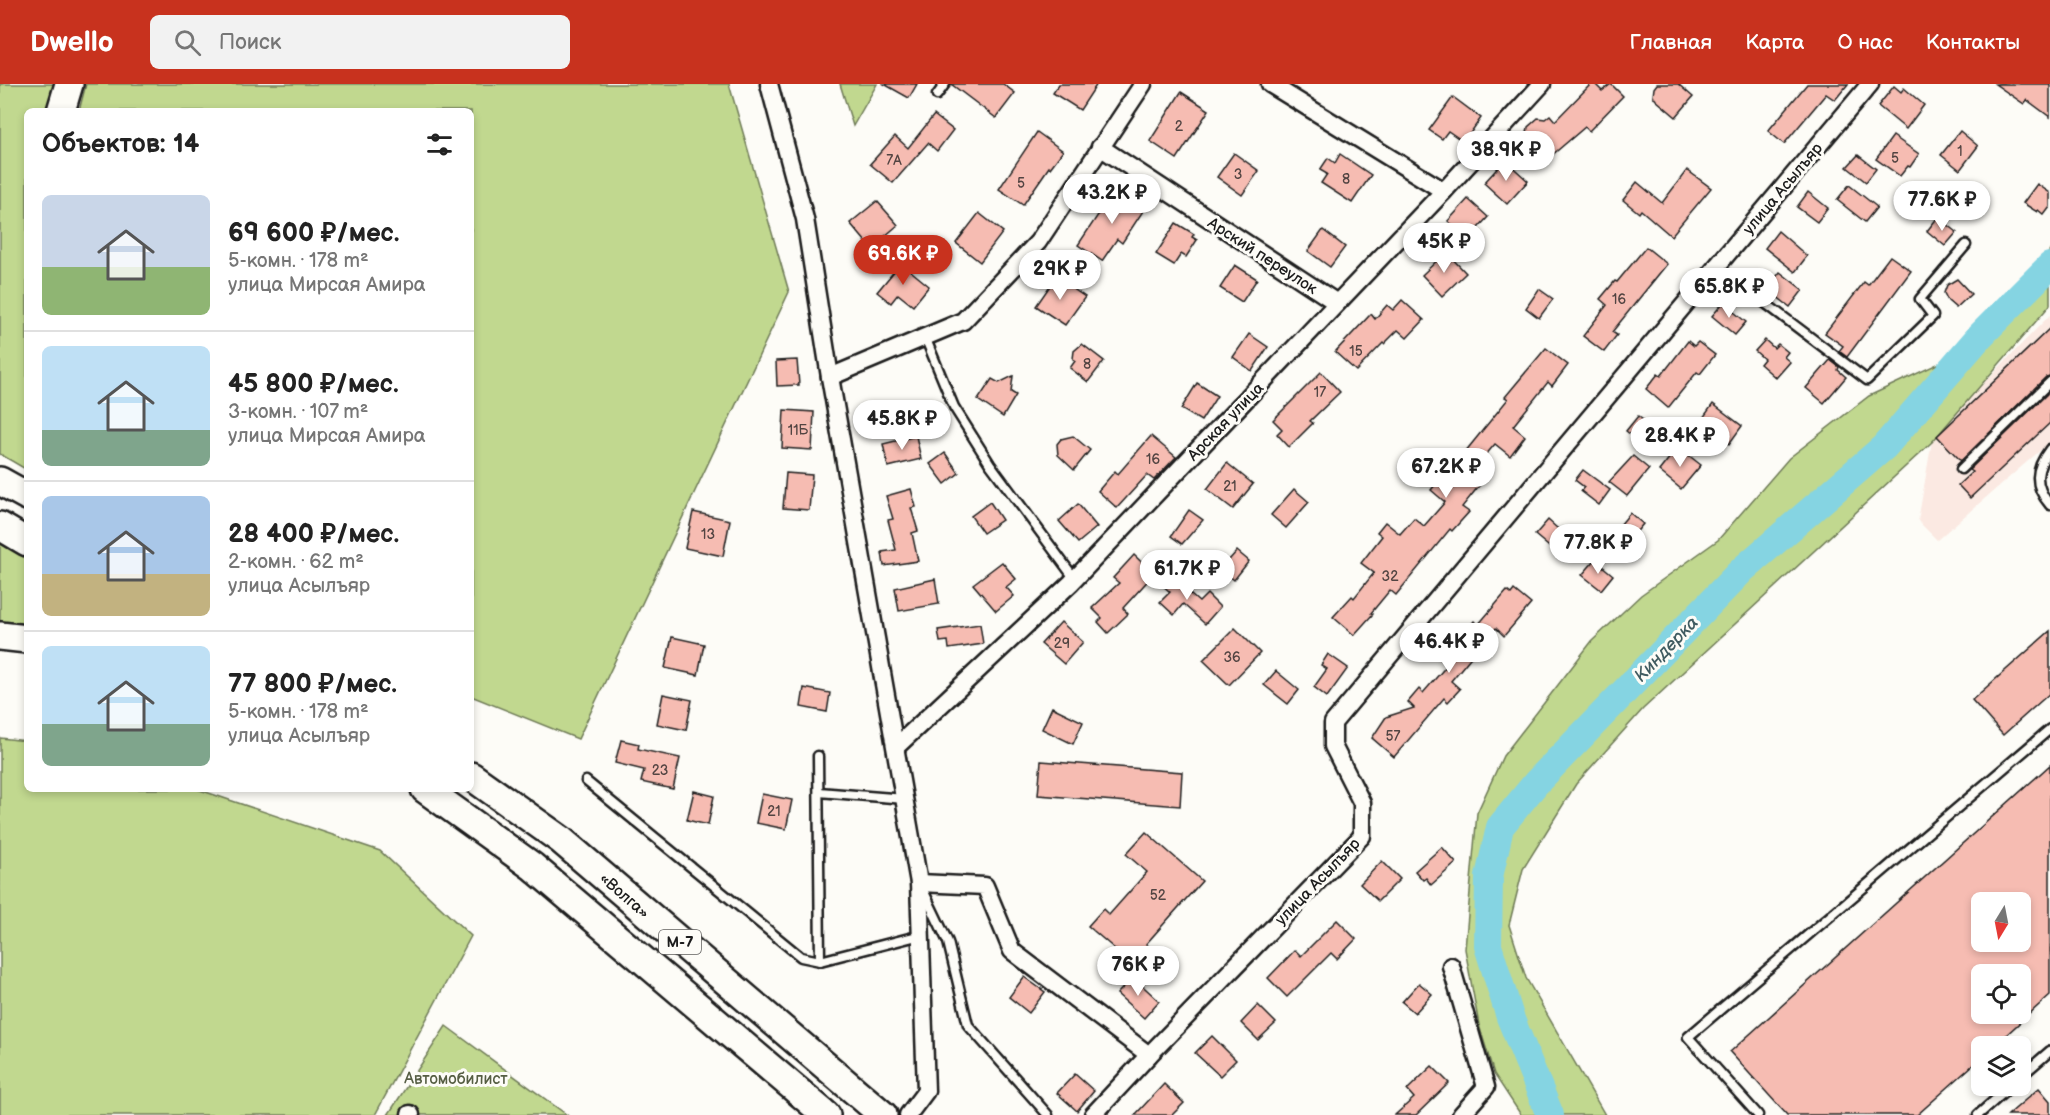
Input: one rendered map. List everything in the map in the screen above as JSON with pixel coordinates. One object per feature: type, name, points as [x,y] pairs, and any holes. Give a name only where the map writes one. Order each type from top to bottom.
[{"type":"main road","points":[[62,108],[69,84]]},
{"type":"main road","points":[[0,481],[24,494]]},
{"type":"main road","points":[[0,526],[24,540]]},
{"type":"main road","points":[[0,636],[24,639]]},
{"type":"main road","name":"«Волга»","points":[[474,778],[561,840],[883,1115]]},
{"type":"main road","name":"М-7","points":[[429,792],[532,866],[826,1115]]},
{"type":"street","points":[[769,84],[805,219],[830,377],[919,883],[926,1091],[908,1115]]},
{"type":"street","points":[[830,377],[963,321],[1038,242],[1143,84]]},
{"type":"street","points":[[1270,84],[1444,191]]},
{"type":"street","name":"Арская улица","points":[[896,747],[1075,579],[1444,191],[1542,84]]},
{"type":"street","name":"улица Асылъяр","points":[[1093,1115],[1362,836],[1362,803],[1333,746],[1333,723],[1870,84]]},
{"type":"street","name":"Арский переулок","points":[[1100,147],[1337,303]]},
{"type":"street","points":[[919,883],[985,886],[1012,951],[1149,1055]]},
{"type":"street","points":[[1451,966],[1486,1087],[1461,1115]]},
{"type":"lane","points":[[937,94],[945,84]]},
{"type":"lane","points":[[1716,266],[1867,380],[1933,316],[1920,299],[1966,245]]},
{"type":"lane","points":[[925,337],[954,407],[990,464],[1075,579]]},
{"type":"lane","points":[[1961,469],[2050,382]]},
{"type":"lane","points":[[2050,449],[2040,463],[2037,476],[2041,495],[2050,505]]},
{"type":"lane","points":[[1758,1115],[1688,1037],[2050,729]]},
{"type":"lane","points":[[818,756],[820,961]]},
{"type":"lane","points":[[586,781],[801,957],[820,961],[921,935]]},
{"type":"lane","points":[[819,792],[905,799]]},
{"type":"lane","points":[[919,883],[948,942],[969,1025],[1048,1115]]},
{"type":"lane","points":[[2031,1067],[2050,1051]]},
{"type":"lane","points":[[1978,1115],[2000,1096]]},
{"type":"shaded area","points":[[2050,315],[2050,442],[1937,540],[1918,521],[1933,435]]},
{"type":"green space","points":[[0,84],[59,84],[52,108],[24,108],[24,468],[0,454]]},
{"type":"green space","points":[[86,84],[729,84],[789,292],[578,739],[474,697],[474,108],[80,108]]},
{"type":"green space","points":[[840,84],[877,84],[853,126]]},
{"type":"green space","points":[[2050,251],[2050,305],[1932,442],[1643,709],[1576,784],[1523,869],[1509,925],[1526,978],[1605,1115],[1521,1115],[1494,1074],[1479,1025],[1465,949],[1477,813],[1503,756],[1592,641],[1641,595],[1718,540],[1789,458],[1869,396],[1944,361]]},
{"type":"green space","points":[[0,539],[24,553],[24,631],[0,628]]},
{"type":"green space","points":[[0,738],[24,741],[24,792],[206,792],[380,851],[471,936],[375,1115],[0,1115]]},
{"type":"green space","name":"Автомобилист","points":[[446,1026],[567,1115],[388,1115]]},
{"type":"building","points":[[884,84],[917,84],[909,98]]},
{"type":"building","points":[[951,84],[1003,84],[1015,93],[996,118]]},
{"type":"building","points":[[1059,84],[1097,84],[1080,110],[1053,93]]},
{"type":"building","points":[[1591,84],[1595,84],[1602,91],[1611,84],[1623,96],[1589,131],[1585,127],[1544,162],[1523,138],[1527,134],[1528,127],[1538,118],[1545,119],[1550,115],[1555,121]]},
{"type":"building","points":[[1657,84],[1678,84],[1693,97],[1676,117],[1653,96]]},
{"type":"building","points":[[1807,84],[1848,84],[1835,100],[1826,94],[1784,144],[1768,131]]},
{"type":"building","points":[[1995,84],[2050,84],[2050,117],[2027,100],[2024,104]]},
{"type":"building","points":[[1894,86],[1901,92],[1904,88],[1924,105],[1906,129],[1878,106]]},
{"type":"building","points":[[1181,92],[1209,110],[1177,159],[1150,141]]},
{"type":"building","points":[[1453,97],[1481,118],[1464,142],[1448,131],[1442,139],[1429,130]]},
{"type":"building","points":[[934,115],[953,130],[937,151],[928,143],[893,183],[870,164],[895,136],[908,148]]},
{"type":"building","points":[[1960,131],[1978,146],[1960,170],[1941,155]]},
{"type":"building","points":[[1037,132],[1063,151],[1023,205],[999,189]]},
{"type":"building","points":[[1893,136],[1919,154],[1900,176],[1876,159]]},
{"type":"building","points":[[1234,153],[1259,171],[1242,195],[1217,177]]},
{"type":"building","points":[[1340,154],[1371,175],[1352,203],[1321,183],[1327,174],[1320,170],[1328,158],[1335,163]]},
{"type":"building","points":[[1858,155],[1876,169],[1866,182],[1847,167]]},
{"type":"building","points":[[1505,160],[1528,181],[1507,204],[1484,183]]},
{"type":"building","points":[[1687,170],[1711,188],[1671,236],[1641,210],[1639,213],[1623,200],[1637,182],[1662,203]]},
{"type":"building","points":[[2037,184],[2050,193],[2050,207],[2044,215],[2023,203]]},
{"type":"building","points":[[1849,185],[1877,207],[1865,222],[1837,200]]},
{"type":"building","points":[[1116,188],[1145,208],[1122,243],[1117,239],[1102,261],[1078,245]]},
{"type":"building","points":[[1808,192],[1828,208],[1817,222],[1797,207]]},
{"type":"building","points":[[1468,199],[1488,217],[1468,239],[1448,221]]},
{"type":"building","points":[[877,201],[898,225],[871,248],[850,223]]},
{"type":"building","points":[[979,213],[1003,232],[980,262],[956,243]]},
{"type":"building","points":[[1938,217],[1957,232],[1945,246],[1927,231]]},
{"type":"building","points":[[1176,223],[1194,234],[1192,237],[1197,240],[1186,257],[1181,254],[1174,265],[1156,254]]},
{"type":"building","points":[[1323,230],[1345,247],[1330,267],[1308,251]]},
{"type":"building","points":[[1778,231],[1807,256],[1795,272],[1765,248]]},
{"type":"building","points":[[1646,247],[1667,264],[1612,332],[1617,335],[1604,352],[1583,336],[1607,305],[1600,299]]},
{"type":"building","points":[[1446,252],[1466,273],[1442,296],[1422,275]]},
{"type":"building","points":[[1890,256],[1911,271],[1847,357],[1839,351],[1843,346],[1825,333],[1864,282],[1868,285]]},
{"type":"building","points":[[901,263],[929,286],[913,306],[898,294],[891,303],[877,292]]},
{"type":"building","points":[[1235,265],[1257,279],[1242,302],[1220,288]]},
{"type":"building","points":[[1780,272],[1803,290],[1790,307],[1767,289]]},
{"type":"building","points":[[1056,277],[1085,297],[1065,325],[1036,306]]},
{"type":"building","points":[[1957,279],[1971,294],[1956,308],[1948,301],[1944,293],[1947,285]]},
{"type":"building","points":[[1539,289],[1553,299],[1539,318],[1526,308]]},
{"type":"building","points":[[1402,300],[1424,320],[1407,338],[1398,330],[1356,371],[1335,352],[1371,314],[1375,319],[1387,305],[1393,310]]},
{"type":"building","points":[[1723,303],[1746,322],[1735,335],[1712,316]]},
{"type":"building","points":[[2050,328],[2050,376],[2046,377],[1961,461],[1937,436]]},
{"type":"building","points":[[1249,334],[1268,347],[1252,371],[1233,357]]},
{"type":"building","points":[[1765,340],[1774,348],[1778,344],[1788,352],[1784,357],[1790,362],[1776,378],[1760,364],[1764,359],[1755,351]]},
{"type":"building","points":[[1688,341],[1694,346],[1698,342],[1715,355],[1700,374],[1697,372],[1668,408],[1646,389],[1658,374],[1661,376]]},
{"type":"building","points":[[1082,344],[1104,361],[1088,382],[1070,368],[1075,361],[1074,351]]},
{"type":"building","points":[[1546,348],[1568,365],[1552,386],[1548,382],[1513,426],[1525,436],[1510,456],[1495,444],[1479,463],[1490,472],[1462,507],[1469,512],[1452,531],[1450,529],[1396,595],[1390,590],[1354,635],[1333,617],[1352,596],[1354,598],[1374,573],[1361,563],[1382,536],[1377,532],[1385,522],[1400,534],[1414,518],[1424,526],[1445,502],[1431,490],[1508,399],[1505,397]]},
{"type":"building","points":[[797,360],[799,385],[777,386],[776,361]]},
{"type":"building","points":[[1830,360],[1846,377],[1824,403],[1806,388]]},
{"type":"building","points":[[1321,372],[1340,392],[1310,421],[1313,423],[1289,447],[1277,434],[1282,429],[1273,420]]},
{"type":"building","points":[[1013,376],[1011,392],[1016,395],[1003,417],[978,400],[992,379],[999,383]]},
{"type":"building","points":[[1197,383],[1217,396],[1201,421],[1181,409]]},
{"type":"building","points":[[2050,391],[2050,423],[1970,498],[1958,485],[1972,472],[1969,470]]},
{"type":"building","points":[[1713,404],[1742,426],[1729,444],[1700,422]]},
{"type":"building","points":[[784,410],[814,412],[812,450],[782,448]]},
{"type":"building","points":[[1638,416],[1658,432],[1646,447],[1626,431]]},
{"type":"building","points":[[916,436],[921,459],[888,467],[883,444]]},
{"type":"building","points":[[1073,436],[1090,450],[1074,470],[1058,455],[1057,444],[1061,439]]},
{"type":"building","points":[[1151,436],[1176,457],[1154,480],[1147,475],[1117,508],[1098,491],[1115,471],[1118,474]]},
{"type":"building","points":[[1678,447],[1701,465],[1681,489],[1659,471]]},
{"type":"building","points":[[945,453],[959,473],[945,484],[930,464]]},
{"type":"building","points":[[1633,456],[1649,469],[1627,496],[1609,482]]},
{"type":"building","points":[[1227,463],[1253,484],[1233,509],[1207,489]]},
{"type":"building","points":[[1583,470],[1610,490],[1599,505],[1581,491],[1584,487],[1575,480]]},
{"type":"building","points":[[786,473],[812,475],[809,510],[783,508]]},
{"type":"building","points":[[911,489],[916,507],[911,508],[918,531],[912,533],[918,561],[884,566],[882,552],[896,550],[888,520],[893,519],[886,496]]},
{"type":"building","points":[[1294,489],[1309,502],[1286,528],[1271,515]]},
{"type":"building","points":[[990,502],[1002,520],[983,533],[971,516]]},
{"type":"building","points":[[1078,504],[1097,527],[1078,543],[1059,521]]},
{"type":"building","points":[[1189,510],[1203,520],[1182,544],[1171,536]]},
{"type":"building","points":[[693,512],[730,520],[723,556],[685,548]]},
{"type":"building","points":[[1630,513],[1643,524],[1628,542],[1615,531]]},
{"type":"building","points":[[1548,520],[1566,536],[1554,551],[1535,535]]},
{"type":"building","points":[[1237,551],[1249,561],[1234,580],[1221,569]]},
{"type":"building","points":[[1134,555],[1154,574],[1123,608],[1128,614],[1108,633],[1098,622],[1102,618],[1092,608],[1119,583],[1113,578]]},
{"type":"building","points":[[1595,560],[1613,575],[1601,590],[1582,575]]},
{"type":"building","points":[[1002,562],[1016,579],[1006,587],[1014,596],[996,611],[973,584]]},
{"type":"building","points":[[1166,573],[1199,602],[1207,594],[1220,607],[1205,624],[1183,604],[1174,615],[1160,602],[1170,592],[1159,582]]},
{"type":"building","points":[[935,579],[939,604],[899,611],[895,588]]},
{"type":"building","points":[[1514,590],[1531,604],[1504,636],[1496,628],[1451,681],[1460,689],[1448,702],[1444,698],[1394,757],[1372,738],[1386,717],[1414,708],[1408,702],[1419,689],[1423,693],[1449,663],[1443,658],[1450,649],[1474,621],[1478,625],[1507,591],[1511,594]]},
{"type":"building","points":[[1061,622],[1083,642],[1064,664],[1041,644]]},
{"type":"building","points":[[980,624],[983,644],[949,649],[948,641],[940,642],[938,630]]},
{"type":"building","points":[[1235,628],[1260,653],[1229,685],[1203,660]]},
{"type":"building","points":[[2050,631],[2050,693],[2003,735],[1972,700]]},
{"type":"building","points":[[672,637],[704,644],[698,675],[665,668]]},
{"type":"building","points":[[1328,654],[1348,668],[1327,697],[1314,687],[1327,669],[1321,665]]},
{"type":"building","points":[[1276,671],[1299,690],[1288,704],[1264,685]]},
{"type":"building","points":[[804,688],[830,693],[827,712],[801,707]]},
{"type":"building","points":[[663,694],[692,700],[686,730],[657,724]]},
{"type":"building","points":[[1052,707],[1083,722],[1073,744],[1042,729]]},
{"type":"building","points":[[621,740],[639,744],[638,749],[680,758],[673,789],[641,782],[644,770],[615,763]]},
{"type":"building","points":[[1041,761],[1182,772],[1180,806],[1038,795]]},
{"type":"building","points":[[2050,765],[2050,995],[2031,1012],[2031,964],[1971,964],[1971,1024],[2018,1024],[2005,1036],[1971,1036],[1971,1067],[1917,1115],[1787,1115],[1730,1052]]},
{"type":"building","points":[[694,791],[714,796],[708,825],[687,820]]},
{"type":"building","points":[[762,794],[792,800],[786,829],[756,823]]},
{"type":"building","points":[[1146,832],[1202,881],[1146,944],[1153,950],[1137,968],[1088,926],[1103,909],[1109,915],[1147,872],[1126,854]]},
{"type":"building","points":[[1442,847],[1456,863],[1431,885],[1426,878],[1423,880],[1415,871]]},
{"type":"building","points":[[1382,861],[1400,879],[1378,901],[1360,884]]},
{"type":"building","points":[[1337,920],[1356,939],[1337,959],[1331,953],[1287,997],[1268,978],[1295,950],[1301,956]]},
{"type":"building","points":[[1024,977],[1045,992],[1029,1013],[1009,997]]},
{"type":"building","points":[[1133,977],[1159,1001],[1144,1018],[1117,994]]},
{"type":"building","points":[[1419,983],[1432,994],[1415,1013],[1402,1002]]},
{"type":"building","points":[[1258,1005],[1276,1023],[1258,1040],[1241,1023]]},
{"type":"building","points":[[1212,1036],[1236,1060],[1220,1076],[1195,1053]]},
{"type":"building","points":[[1432,1066],[1449,1083],[1416,1115],[1395,1115],[1414,1098],[1407,1090]]},
{"type":"building","points":[[1075,1074],[1094,1091],[1077,1111],[1057,1093]]},
{"type":"building","points":[[1164,1084],[1184,1103],[1172,1115],[1135,1115]]},
{"type":"building","points":[[2039,1088],[2050,1101],[2050,1115],[2008,1115],[2031,1096]]},
{"type":"waterway","name":"Киндерка","points":[[1550,1115],[1510,1017],[1488,946],[1489,877],[1500,827],[1536,783],[1742,570],[1884,447],[1980,336],[2050,266]]}]
